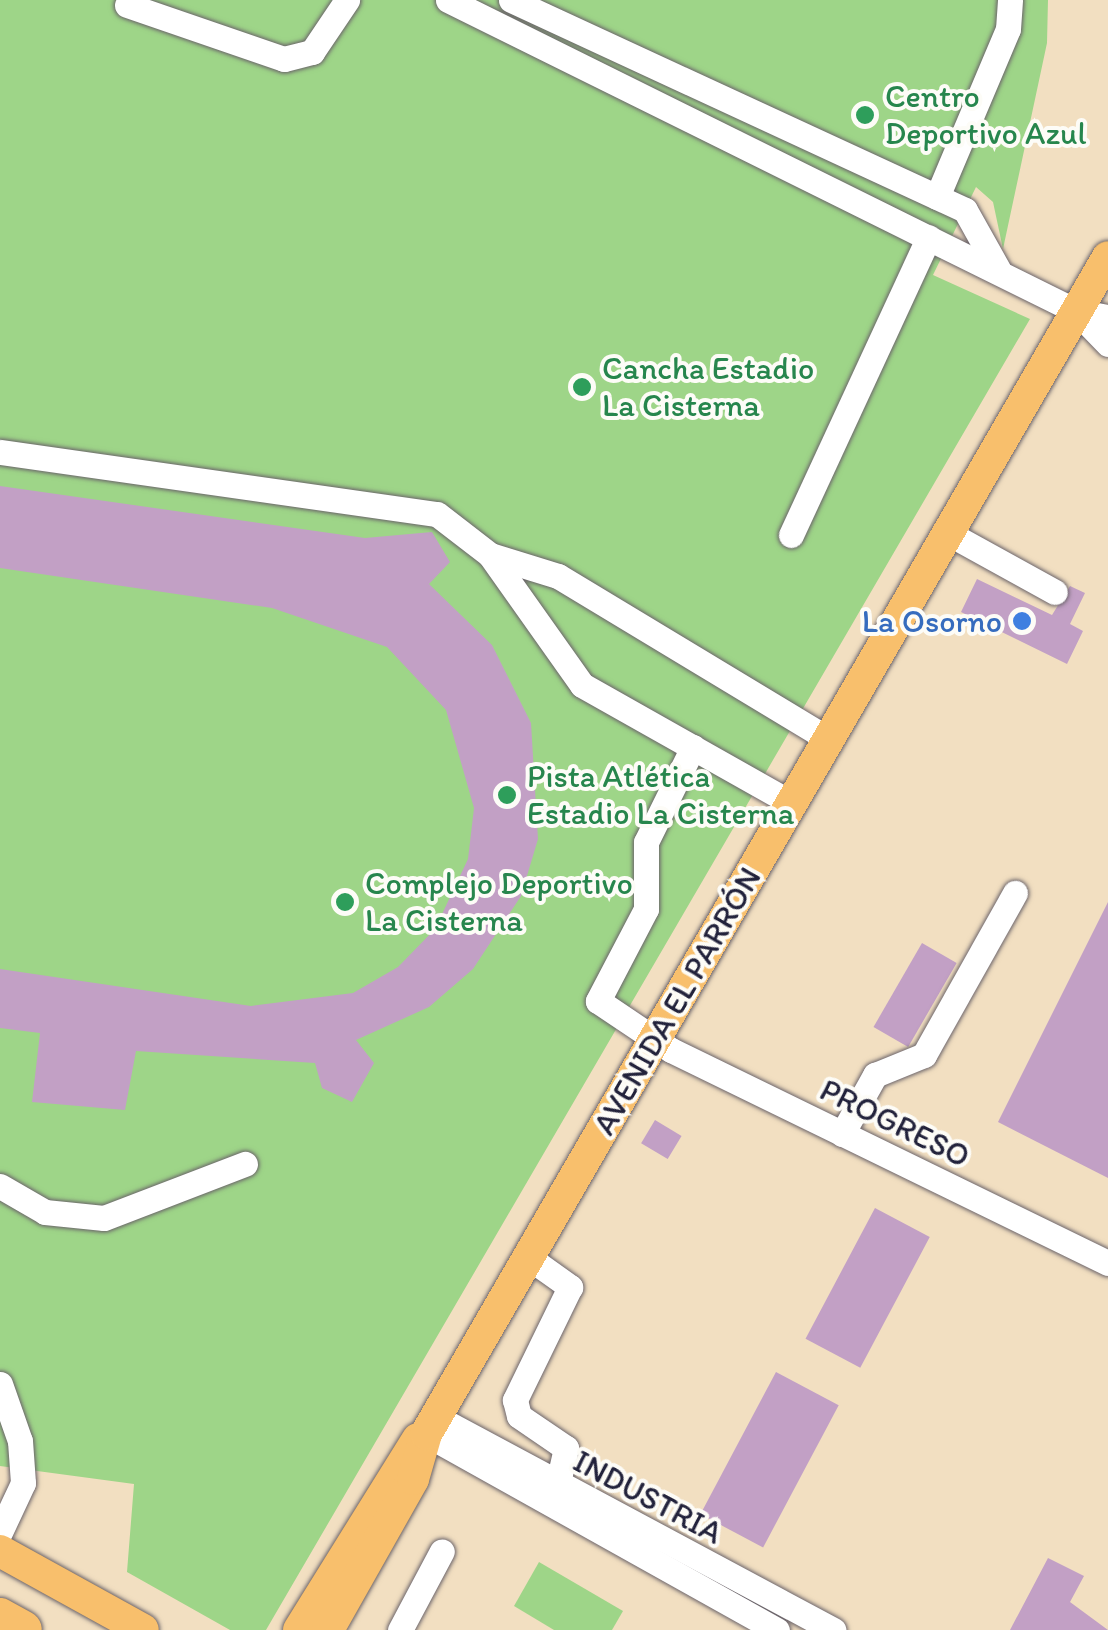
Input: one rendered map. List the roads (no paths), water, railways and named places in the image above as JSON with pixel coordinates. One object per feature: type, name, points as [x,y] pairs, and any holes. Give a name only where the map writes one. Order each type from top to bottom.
[{"type":"highway","points":[[0,1618],[22,1630]]},
{"type":"main road","name":"AVENIDA EL PARRÓN","points":[[299,1630],[386,1480],[431,1425],[948,533],[1092,314],[1108,256]]},
{"type":"main road","name":"AVENIDA EL PARRÓN","points":[[328,1630],[413,1479],[431,1425]]},
{"type":"main road","points":[[0,1551],[143,1630]]},
{"type":"street","points":[[127,5],[284,59],[312,52],[347,0]]},
{"type":"street","points":[[448,0],[1092,314],[1108,344]]},
{"type":"street","points":[[511,0],[966,210],[998,269]]},
{"type":"street","points":[[938,197],[1008,30],[1010,0]]},
{"type":"street","points":[[790,536],[929,237]]},
{"type":"street","points":[[0,452],[437,514],[490,556],[582,685],[791,803]]},
{"type":"street","points":[[948,533],[1056,592]]},
{"type":"street","points":[[490,556],[558,576],[828,739]]},
{"type":"street","name":"PROGRESO","points":[[693,746],[646,842],[646,909],[598,990],[598,1002],[653,1041],[1108,1263]]},
{"type":"street","points":[[842,1134],[875,1076],[924,1055],[1016,893]]},
{"type":"street","points":[[0,1186],[46,1212],[104,1218],[245,1164]]},
{"type":"street","points":[[528,1257],[570,1287],[515,1400],[519,1416],[566,1448],[558,1486]]},
{"type":"street","points":[[0,1384],[20,1441],[23,1483],[0,1532]]},
{"type":"street","name":"INDUSTRIA","points":[[431,1425],[558,1486],[832,1630]]},
{"type":"street","name":"INDUSTRIA","points":[[431,1425],[778,1630]]},
{"type":"street","points":[[400,1630],[442,1551]]},
{"type":"place","name":"Centro Deportivo Azul","points":[[865,115]]},
{"type":"place","name":"Cancha Estadio La Cisterna","points":[[582,387]]},
{"type":"place","name":"La Osorno","points":[[1022,621]]},
{"type":"place","name":"Pista Atlética Estadio La Cisterna","points":[[507,795]]},
{"type":"place","name":"Complejo Deportivo La Cisterna","points":[[345,902]]}]
